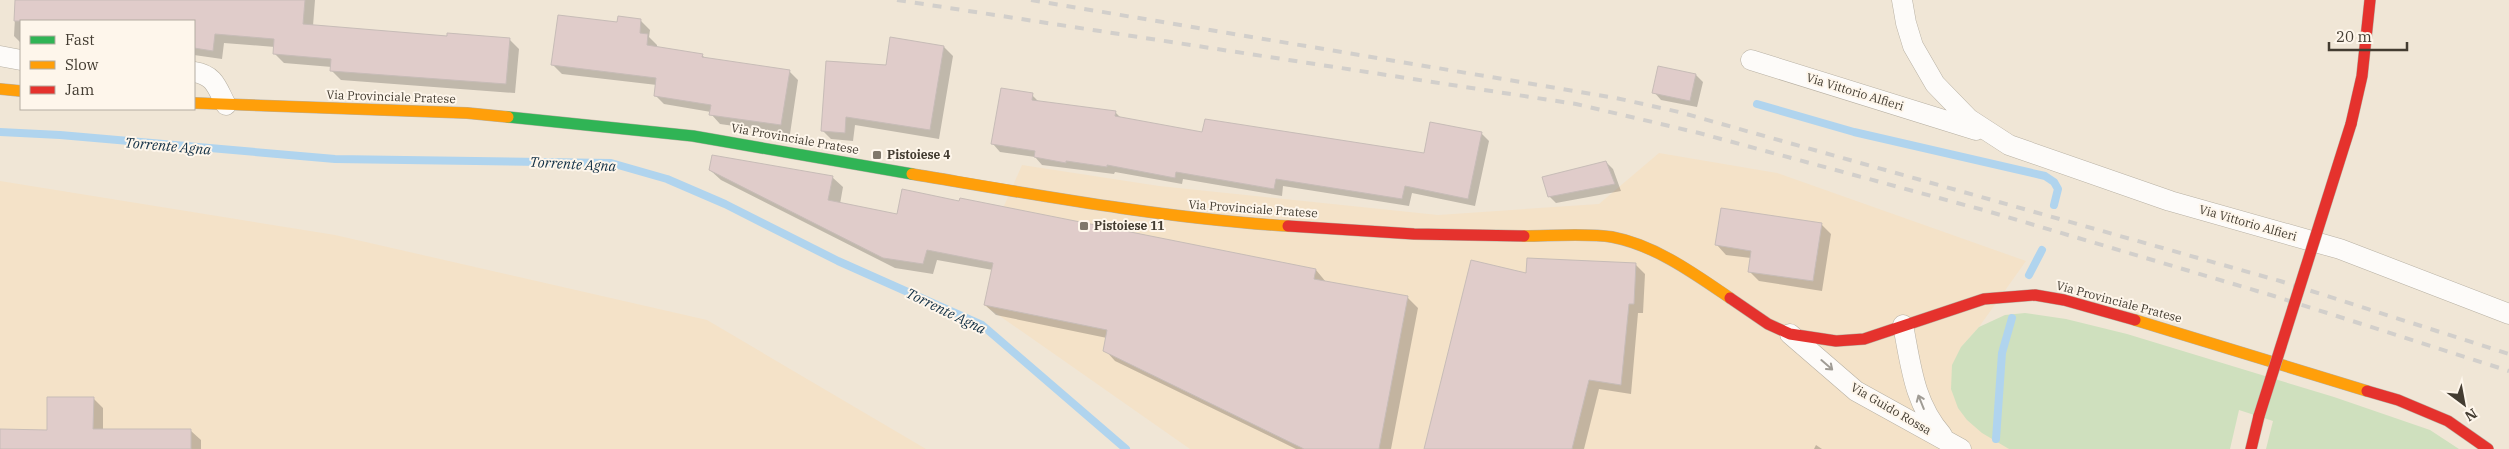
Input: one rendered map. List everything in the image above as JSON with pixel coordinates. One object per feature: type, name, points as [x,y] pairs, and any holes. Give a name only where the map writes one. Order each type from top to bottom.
[{"type":"street","name":"Via Vittorio Alfieri","points":[[1902,0],[1913,46],[1924,67],[1953,104],[1988,133],[2009,146],[2170,201],[2340,249],[2509,314]]},
{"type":"street","points":[[2251,449],[2259,416],[2351,124],[2362,76],[2370,0]]},
{"type":"street","points":[[0,56],[20,60]]},
{"type":"street","name":"Via Vittorio Alfieri","points":[[1751,60],[1988,133]]},
{"type":"street","points":[[195,72],[205,74],[214,81],[226,105]]},
{"type":"street","points":[[0,90],[20,91]]},
{"type":"street","name":"Via Provinciale Pratese","points":[[195,103],[467,113],[693,136],[1136,212],[1221,222],[1414,234],[1611,237],[1637,245],[1689,270],[1768,324],[1790,334],[1836,341],[1864,339],[1984,299],[2036,295],[2064,300],[2153,324],[2398,400],[2448,421],[2488,449]]},
{"type":"street","name":"Via Guido Rossa","points":[[1904,325],[1919,399],[1929,420],[1955,445]]},
{"type":"street","name":"Via Guido Rossa","points":[[1790,334],[1856,390],[1955,445]]},
{"type":"shaded area","points":[[1659,153],[1777,173],[2026,261],[1979,327],[1961,347],[1967,420],[2009,449],[1190,449],[984,305],[1004,206],[1022,165],[1159,186],[1438,215],[1599,204]]},
{"type":"shaded area","points":[[0,181],[335,235],[707,320],[926,449],[0,449]]},
{"type":"green space","points":[[2025,313],[2066,319],[2127,334],[2334,397],[2430,430],[2459,449],[2266,449],[2273,421],[2239,410],[2230,449],[2009,449],[1982,433],[1967,420],[1958,408],[1951,389],[1952,365],[1961,347],[1979,327],[2005,315]]},
{"type":"building","points":[[15,0],[305,0],[303,24],[447,36],[447,33],[510,38],[506,84],[330,71],[331,59],[273,54],[274,39],[215,34],[213,51],[195,48],[195,20],[14,21]]},
{"type":"building","points":[[558,15],[617,22],[618,16],[641,19],[640,33],[648,34],[647,45],[703,54],[702,57],[790,70],[781,125],[709,115],[711,105],[654,96],[656,78],[551,65]]},
{"type":"building","points":[[890,37],[944,46],[930,130],[846,117],[845,133],[821,131],[826,61],[886,65]]},
{"type":"building","points":[[1658,66],[1696,74],[1690,101],[1652,93]]},
{"type":"building","points":[[1001,88],[1033,93],[1032,100],[1116,111],[1115,116],[1202,132],[1205,119],[1424,153],[1430,122],[1482,132],[1468,199],[1405,186],[1402,199],[1276,179],[1274,189],[1176,172],[1175,178],[1107,165],[1107,167],[1066,161],[1066,163],[1034,157],[1035,151],[991,144]]},
{"type":"building","points":[[712,155],[833,176],[828,200],[897,214],[902,189],[959,201],[960,198],[1316,269],[1314,279],[1408,296],[1379,449],[1304,449],[1103,351],[1107,330],[984,305],[993,263],[927,250],[923,264],[883,258],[709,170]]},
{"type":"building","points":[[1606,161],[1615,184],[1548,197],[1542,177]]},
{"type":"building","points":[[1721,208],[1822,223],[1813,281],[1748,272],[1751,251],[1715,245]]},
{"type":"building","points":[[1527,258],[1636,263],[1634,304],[1629,304],[1621,385],[1589,380],[1572,449],[1424,449],[1471,260],[1526,273]]},
{"type":"building","points":[[47,397],[94,397],[93,429],[191,429],[191,449],[0,449],[0,429],[47,430]]},
{"type":"waterway","points":[[1757,104],[1854,132],[2045,176],[2054,182],[2058,189],[2054,205]]},
{"type":"waterway","name":"Torrente Agna","points":[[0,132],[60,135],[335,159],[611,163],[667,179],[725,204],[838,261],[982,325],[1126,449]]},
{"type":"waterway","points":[[2029,275],[2042,250]]},
{"type":"waterway","points":[[1996,439],[2002,353],[2012,318]]},
{"type":"railway","points":[[897,0],[1576,104],[1699,133],[1987,211],[2274,296],[2509,371]]},
{"type":"railway","points":[[1031,0],[1616,98],[1679,112],[2280,281],[2509,354]]},
{"type":"traffic: fast","points":[[508,117],[693,136],[912,174]]},
{"type":"traffic: slow","points":[[0,89],[20,91]]},
{"type":"traffic: slow","points":[[195,103],[467,113],[508,117]]},
{"type":"traffic: slow","points":[[912,174],[1146,212],[1288,226]]},
{"type":"traffic: slow","points":[[1524,236],[1592,235],[1628,241],[1659,253],[1703,279],[1730,298]]},
{"type":"traffic: slow","points":[[2135,320],[2367,391]]},
{"type":"traffic: jam","points":[[2351,124],[2362,76],[2370,0]]},
{"type":"traffic: jam","points":[[2259,416],[2351,124]]},
{"type":"traffic: jam","points":[[1288,226],[1414,234],[1524,236]]},
{"type":"traffic: jam","points":[[1730,298],[1768,324],[1790,334],[1836,341],[1864,339],[1984,299],[2035,295],[2064,300],[2135,320]]},
{"type":"traffic: jam","points":[[2367,391],[2398,400],[2448,421],[2488,449]]},
{"type":"traffic: jam","points":[[2251,449],[2259,416]]},
{"type":"place","name":"Pistoiese 4","points":[[877,155]]},
{"type":"place","name":"Pistoiese 11","points":[[1084,226]]}]
